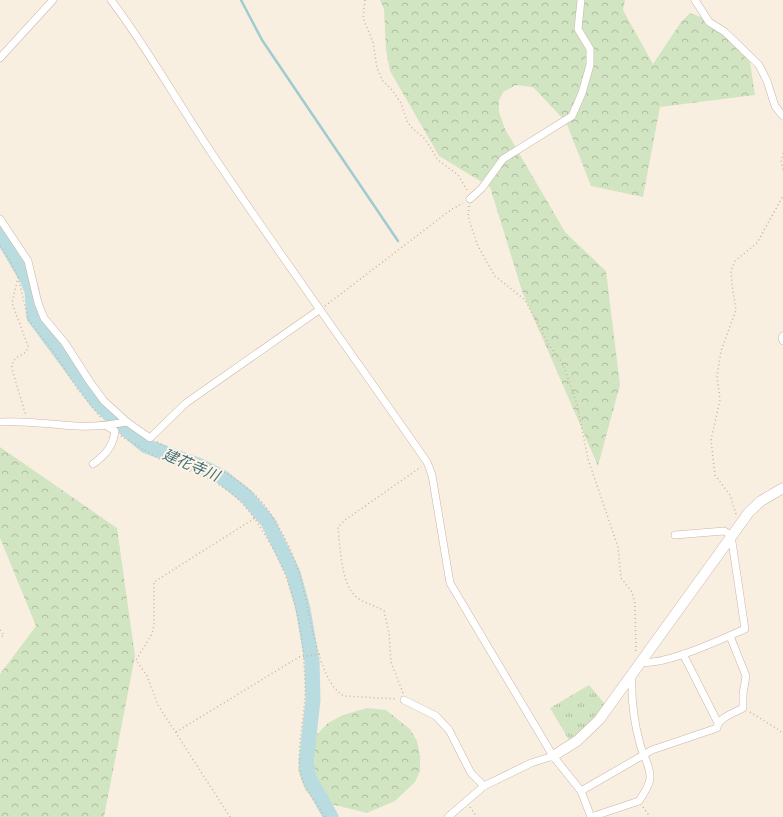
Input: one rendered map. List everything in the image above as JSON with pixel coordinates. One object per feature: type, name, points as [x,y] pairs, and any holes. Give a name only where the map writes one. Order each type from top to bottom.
[{"type":"street","points":[[0,58],[53,0]]},
{"type":"street","points":[[111,0],[133,30],[218,163],[427,462],[434,481],[450,583],[552,756],[581,791],[591,817],[639,802],[650,780],[646,758],[643,755],[636,731],[631,690],[632,676]]},
{"type":"street","points":[[470,199],[482,188],[503,159],[572,116],[582,92],[590,65],[590,49],[578,29],[581,0]]},
{"type":"street","points":[[695,0],[709,22],[725,32],[759,65],[767,81],[775,106],[783,116]]},
{"type":"street","points":[[0,219],[28,261],[38,303],[44,318],[65,342],[90,382],[104,400],[125,423],[150,438],[186,403],[320,310]]},
{"type":"street","points":[[783,336],[783,341]]},
{"type":"street","points":[[0,422],[27,421],[111,428],[125,423]]},
{"type":"street","points":[[93,464],[106,454],[114,439],[111,428]]},
{"type":"street","points":[[448,817],[484,786],[531,763],[552,756],[589,731],[632,676],[731,535],[761,501],[783,488]]},
{"type":"street","points":[[675,535],[724,531],[731,535]]},
{"type":"street","points":[[641,662],[648,663],[682,654],[745,629],[731,535]]},
{"type":"street","points":[[581,791],[652,750],[717,728],[718,723],[743,708],[746,676],[730,636]]},
{"type":"street","points":[[682,654],[692,670],[718,723]]},
{"type":"street","points":[[404,700],[436,716],[449,730],[471,773],[484,786]]},
{"type":"path","points":[[365,0],[363,18],[373,42],[376,68],[383,81],[392,90],[401,103],[407,121],[412,128],[425,138],[438,160],[458,175],[470,199],[468,216],[477,244],[488,264],[495,276],[525,300],[549,345],[563,364],[576,404],[588,459],[618,547],[621,578],[632,592],[634,604],[636,653],[641,662]]},
{"type":"path","points":[[783,153],[781,160],[783,171]]},
{"type":"path","points":[[739,525],[730,495],[715,475],[711,440],[720,400],[717,376],[721,351],[736,310],[731,270],[735,261],[757,243],[783,196]]},
{"type":"path","points":[[320,310],[452,209],[470,199]]},
{"type":"path","points":[[0,246],[10,260],[18,277],[28,319],[55,354],[77,388],[111,428],[163,461],[222,486],[242,502],[255,518],[280,559],[293,594],[304,656],[305,689],[299,754],[301,777],[325,817]]},
{"type":"path","points":[[18,277],[12,303],[28,346],[26,352],[14,359],[11,363],[27,421]]},
{"type":"path","points":[[150,438],[169,448],[208,463],[237,479],[268,509],[278,526],[299,573],[313,637],[326,674],[339,693],[344,696],[404,700],[402,688],[391,662],[389,633],[384,612],[358,599],[350,589],[343,568],[338,527],[345,520],[427,462]]},
{"type":"path","points":[[169,448],[174,465]]},
{"type":"path","points":[[230,817],[158,705],[146,676],[136,660],[152,634],[154,625],[154,582],[255,518]]},
{"type":"path","points":[[0,630],[4,635],[0,637]]},
{"type":"path","points":[[176,732],[299,657],[319,654]]},
{"type":"path","points":[[743,708],[783,734]]},
{"type":"path","points":[[467,802],[477,817]]},
{"type":"path","points":[[639,802],[650,817]]},
{"type":"green space","points":[[380,0],[625,0],[623,10],[653,64],[681,22],[690,13],[712,21],[723,35],[750,62],[755,95],[660,107],[643,197],[591,186],[566,122],[533,87],[516,85],[503,92],[499,101],[499,112],[505,129],[565,232],[606,271],[620,385],[598,466],[522,291],[490,187],[439,156],[390,71],[386,50],[384,9]]},
{"type":"green space","points":[[0,447],[117,528],[135,656],[104,817],[0,817],[0,674],[36,626],[0,538]]},
{"type":"green space","points":[[589,685],[605,704],[583,731],[569,740],[550,708]]},
{"type":"green space","points":[[367,708],[386,710],[410,729],[417,741],[420,756],[420,771],[415,782],[395,801],[367,813],[315,800],[305,790],[298,770],[301,751],[328,723],[343,715]]},
{"type":"waterway","points":[[241,0],[262,40],[398,241]]},
{"type":"waterway","name":"建花寺川","points":[[0,233],[27,279],[32,291],[34,317],[97,402],[115,420],[146,446],[198,465],[222,477],[246,496],[268,522],[293,573],[303,609],[312,661],[313,700],[306,763],[309,778],[331,817]]}]
